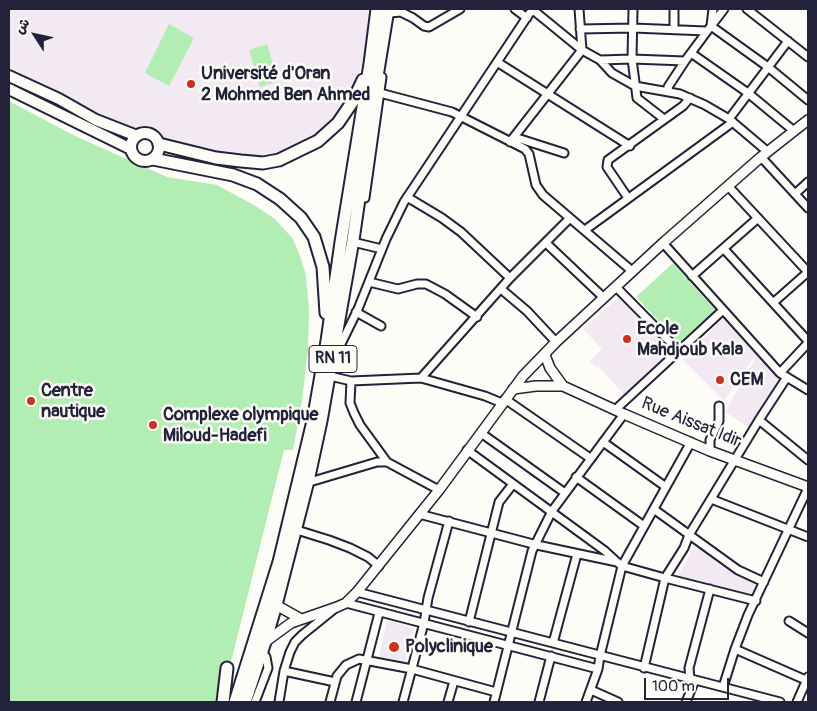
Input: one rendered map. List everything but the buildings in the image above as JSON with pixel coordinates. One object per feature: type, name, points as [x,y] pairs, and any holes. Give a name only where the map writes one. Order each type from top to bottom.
[{"type":"highway","name":"RN 11","points":[[235,702],[279,562],[313,421],[370,64],[376,9]]},
{"type":"highway","name":"RN 11","points":[[245,702],[276,605],[308,481],[354,240],[375,89],[389,10]]},
{"type":"highway","points":[[159,144],[232,160],[263,163],[279,160],[318,141],[338,124],[353,101],[370,64]]},
{"type":"highway","points":[[153,159],[227,174],[250,181],[272,193],[301,218],[314,237],[323,267],[327,341]]},
{"type":"highway","points":[[224,702],[227,668]]},
{"type":"main road","points":[[9,76],[59,99],[96,120],[136,136]]},
{"type":"main road","points":[[9,89],[131,149]]},
{"type":"main road","points":[[143,133],[156,137],[159,144],[159,151],[153,159],[146,161],[139,160],[131,149],[132,142],[136,136],[143,133]]},
{"type":"street","points":[[279,590],[285,589],[287,585],[313,481],[340,346],[380,94],[389,10],[401,12],[429,27],[460,9]]},
{"type":"street","points":[[515,9],[527,18]]},
{"type":"street","points":[[512,140],[582,50],[579,9]]},
{"type":"street","points":[[633,9],[632,59],[637,98],[664,119]]},
{"type":"street","points":[[674,9],[674,29]]},
{"type":"street","points":[[708,29],[713,9]]},
{"type":"street","points":[[670,92],[668,87],[724,9]]},
{"type":"street","points":[[747,9],[808,57]]},
{"type":"street","points":[[340,346],[407,197],[533,10],[582,50],[600,60],[612,73],[635,86],[670,92],[690,98],[705,104],[731,120],[764,154],[808,208]]},
{"type":"street","points":[[580,29],[708,29],[768,67],[808,100]]},
{"type":"street","points":[[585,230],[731,120],[748,93],[788,41]]},
{"type":"street","points":[[691,53],[748,93],[794,131]]},
{"type":"street","points":[[600,60],[685,61]]},
{"type":"street","points":[[497,62],[630,146]]},
{"type":"street","points":[[380,94],[443,109],[512,140],[527,151],[536,185],[540,191],[632,271]]},
{"type":"street","points":[[628,198],[607,167],[608,160],[683,106],[690,98]]},
{"type":"street","points":[[255,702],[268,668],[264,647],[283,628],[301,619],[346,603],[380,566],[523,376],[556,342],[663,243],[764,154],[808,120]]},
{"type":"street","points":[[512,140],[564,153]]},
{"type":"street","points":[[795,194],[808,182]]},
{"type":"street","points":[[728,186],[808,272],[774,302]]},
{"type":"street","points":[[407,197],[461,232],[510,278]]},
{"type":"street","points":[[421,378],[510,278],[570,218]]},
{"type":"street","points":[[692,276],[758,218]]},
{"type":"street","points":[[357,243],[382,250]]},
{"type":"street","points":[[546,243],[604,298]]},
{"type":"street","points":[[663,243],[722,311],[784,375],[808,390]]},
{"type":"street","points":[[644,668],[665,578],[784,375],[808,342],[774,302],[724,249]]},
{"type":"street","points":[[368,282],[398,289],[416,284],[426,284],[445,294],[477,317]]},
{"type":"street","points":[[616,287],[679,351]]},
{"type":"street","points":[[501,288],[527,311],[556,342]]},
{"type":"street","points":[[494,702],[511,646],[532,552],[551,513],[603,442],[620,412],[679,351],[722,311]]},
{"type":"street","points":[[356,312],[381,326]]},
{"type":"street","points":[[544,355],[550,368],[564,386]]},
{"type":"street","points":[[334,377],[351,381],[421,378],[504,401],[590,458]]},
{"type":"street","points":[[351,381],[350,403],[354,413],[360,425],[387,462],[439,490]]},
{"type":"street","points":[[514,389],[536,386],[564,386]]},
{"type":"street","name":"Rue Aissat Idir","points":[[564,386],[710,450],[808,488]]},
{"type":"street","points":[[710,450],[710,440],[719,421],[719,406]]},
{"type":"street","points":[[759,420],[808,460]]},
{"type":"street","points":[[481,433],[565,493]]},
{"type":"street","points":[[603,442],[666,487]]},
{"type":"street","points":[[586,702],[598,669],[620,564],[655,510],[691,442]]},
{"type":"street","points":[[467,450],[620,564]]},
{"type":"street","points":[[313,481],[377,462],[387,462]]},
{"type":"street","points":[[576,477],[644,526]]},
{"type":"street","points":[[470,622],[499,502],[513,484]]},
{"type":"street","points":[[723,687],[748,615],[808,488]]},
{"type":"street","points":[[711,500],[808,537]]},
{"type":"street","points":[[655,510],[738,570],[764,582]]},
{"type":"street","points":[[419,514],[535,545],[620,564],[665,578],[756,601]]},
{"type":"street","points":[[403,702],[449,522]]},
{"type":"street","points":[[300,531],[350,548],[368,557],[380,566]]},
{"type":"street","points":[[553,643],[577,554]]},
{"type":"street","points":[[686,702],[692,679],[689,668],[710,588]]},
{"type":"street","points":[[357,592],[780,702]]},
{"type":"street","points":[[346,603],[598,669]]},
{"type":"street","points":[[276,605],[301,619],[307,630]]},
{"type":"street","points":[[408,620],[412,606]]},
{"type":"street","points":[[279,702],[284,671],[295,642],[307,630],[337,607]]},
{"type":"street","points":[[356,702],[379,613]]},
{"type":"street","points":[[789,621],[808,633]]},
{"type":"street","points":[[735,649],[808,680],[797,702]]},
{"type":"street","points":[[539,702],[551,656]]},
{"type":"street","points":[[330,702],[337,676],[346,665],[359,660],[412,669],[496,692]]},
{"type":"street","points":[[284,671],[335,682]]},
{"type":"street","points":[[448,702],[454,681]]},
{"type":"street","points":[[591,690],[618,702]]},
{"type":"shaded area","name":"Université d'Oran 2 Mohmed Ben Ahmed","points":[[9,9],[369,9],[364,62],[349,98],[329,125],[310,140],[282,153],[253,158],[171,147],[149,127],[124,131],[9,76]]},
{"type":"shaded area","name":"Ecole Mahdjoub Kala","points":[[620,296],[676,354],[628,399],[598,366],[596,367],[590,361],[602,349],[583,329]]},
{"type":"shaded area","name":"CEM","points":[[723,318],[756,354],[724,401],[682,359]]},
{"type":"shaded area","points":[[757,355],[777,378],[777,381],[750,428],[725,412]]},
{"type":"shaded area","points":[[701,547],[737,574],[759,584],[753,597],[678,576],[691,551]]},
{"type":"shaded area","name":"Polyclinique","points":[[387,620],[415,629],[410,637],[405,662],[379,658]]},
{"type":"green space","points":[[169,24],[194,38],[169,86],[145,73]]},
{"type":"green space","points":[[267,44],[278,81],[260,87],[249,50]]},
{"type":"green space","name":"Complexe olympique Miloud-Hadefi","points":[[9,101],[75,136],[167,177],[217,185],[275,219],[293,239],[300,256],[306,275],[309,310],[308,349],[302,401],[293,450],[284,450],[221,702],[9,702]]},
{"type":"green space","points":[[673,263],[716,311],[681,345],[636,297]]},
{"type":"place","name":"Université d'Oran 2 Mohmed Ben Ahmed","points":[[191,84]]},
{"type":"place","name":"Ecole Mahdjoub Kala","points":[[627,339]]},
{"type":"place","name":"CEM","points":[[720,380]]},
{"type":"place","name":"Centre nautique","points":[[31,401]]},
{"type":"place","name":"Complexe olympique Miloud-Hadefi","points":[[153,425]]},
{"type":"place","name":"Polyclinique","points":[[394,647]]}]
